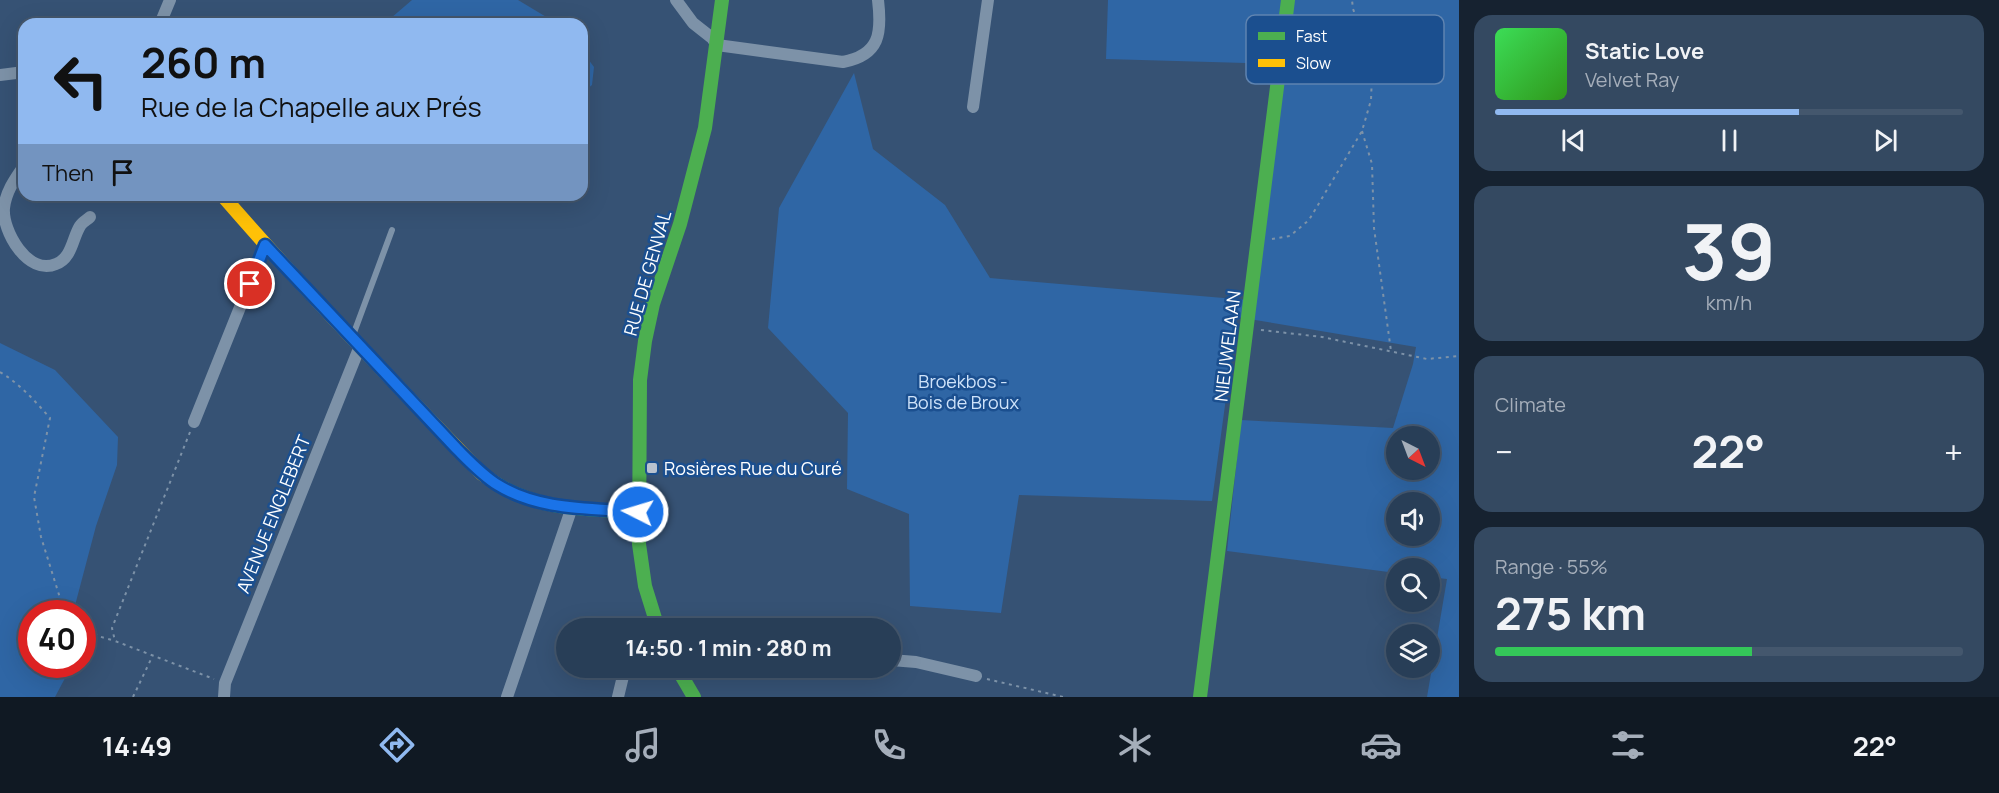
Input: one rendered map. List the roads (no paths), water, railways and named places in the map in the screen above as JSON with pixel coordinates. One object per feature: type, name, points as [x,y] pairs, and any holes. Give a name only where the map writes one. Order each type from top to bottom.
[{"type":"street","points":[[162,18],[170,0]]},
{"type":"street","points":[[675,0],[693,23],[717,45],[843,62],[866,54],[874,44],[879,34],[878,0]]},
{"type":"street","name":"RUE DE GENVAL","points":[[653,618],[645,586],[639,544],[640,380],[653,304],[680,224],[705,128],[722,0]]},
{"type":"street","points":[[973,107],[988,0]]},
{"type":"street","name":"NIEUWELAAN","points":[[1286,15],[1288,0]]},
{"type":"street","points":[[0,75],[18,73]]},
{"type":"street","name":"NIEUWELAAN","points":[[1200,697],[1277,84]]},
{"type":"street","points":[[18,174],[6,197],[4,211],[10,235],[18,249],[39,266],[58,264],[66,256],[80,224],[90,217]]},
{"type":"street","points":[[227,201],[265,245],[482,474],[518,496],[550,505],[638,512]]},
{"type":"street","points":[[194,422],[265,245]]},
{"type":"street","name":"AVENUE ENGLEBERT","points":[[224,697],[225,683],[356,342]]},
{"type":"street","points":[[507,697],[572,507]]},
{"type":"street","points":[[901,661],[916,662],[975,676]]},
{"type":"street","points":[[618,697],[623,678]]},
{"type":"street","points":[[683,678],[694,697]]},
{"type":"lane","points":[[356,342],[392,230]]},
{"type":"place","name":"Rosières Rue du Curé","points":[[652,468]]},
{"type":"park label","name":"Broekbos - Bois de Broux","points":[[963,391]]}]
